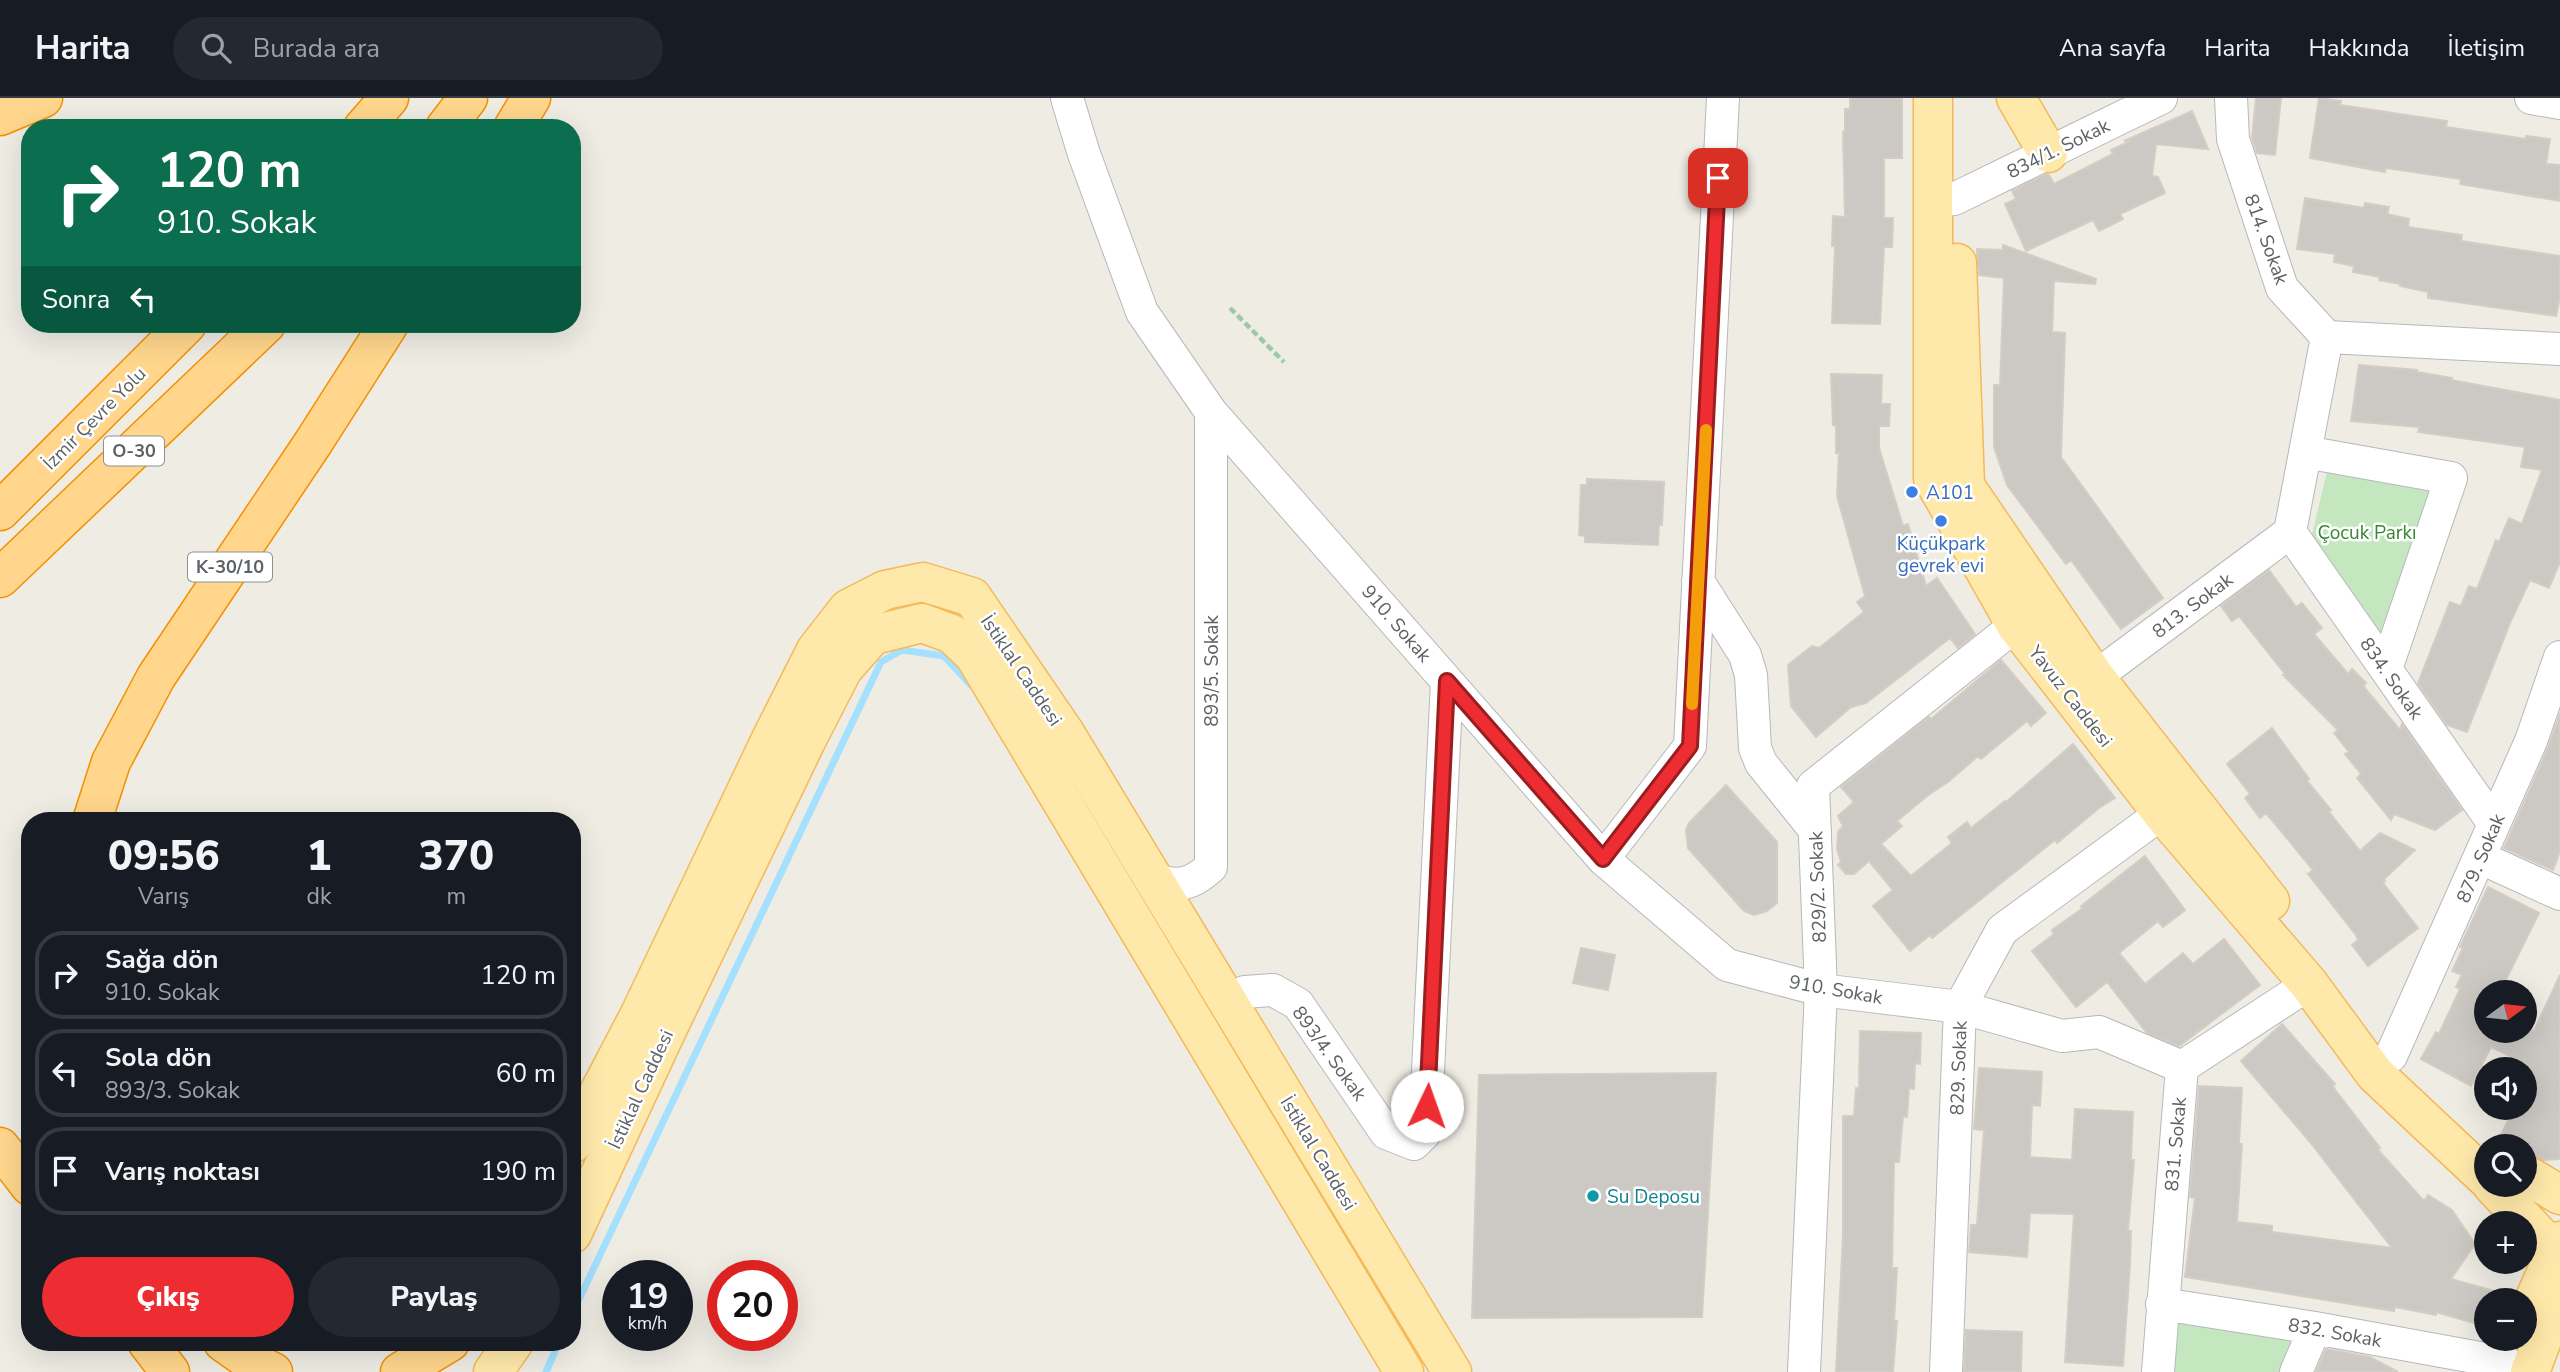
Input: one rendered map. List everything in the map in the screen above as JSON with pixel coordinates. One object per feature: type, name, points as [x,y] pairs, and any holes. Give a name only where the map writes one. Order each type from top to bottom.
[{"type":"highway","points":[[0,116],[43,98]]},
{"type":"highway","points":[[371,119],[389,98]]},
{"type":"highway","points":[[452,119],[468,98]]},
{"type":"highway","points":[[518,119],[531,98]]},
{"type":"highway","name":"İzmir Çevre Yolu","points":[[0,511],[178,333]]},
{"type":"highway","name":"O-30","points":[[0,578],[257,333]]},
{"type":"highway","name":"K-30/10","points":[[95,812],[111,762],[156,677],[383,333]]},
{"type":"highway","points":[[2,1149],[21,1174]]},
{"type":"highway","points":[[149,1351],[156,1372]]},
{"type":"highway","points":[[153,1351],[170,1372]]},
{"type":"highway","points":[[205,1351],[222,1372]]},
{"type":"highway","points":[[236,1351],[273,1372]]},
{"type":"highway","points":[[400,1372],[435,1351]]},
{"type":"main road","name":"Yavuz Caddesi","points":[[1933,98],[1965,486],[2095,677],[2391,1056],[2477,1134]]},
{"type":"main road","name":"Yavuz Caddesi","points":[[1958,98],[1943,200],[1933,480],[2016,625],[2162,813],[2309,984],[2375,1074],[2474,1168]]},
{"type":"main road","points":[[2016,98],[2048,153]]},
{"type":"main road","name":"İstiklal Caddesi","points":[[581,1127],[640,1014],[816,650],[848,609],[885,590],[923,582],[972,597],[1065,733],[1452,1372]]},
{"type":"main road","name":"İstiklal Caddesi","points":[[581,1215],[671,1022],[843,669],[873,635],[922,623],[952,634],[974,655],[1404,1372]]},
{"type":"main road","points":[[2537,1181],[2560,1195]]},
{"type":"main road","points":[[2504,1197],[2558,1249],[2537,1295]]},
{"type":"main road","points":[[2514,1361],[2560,1292]]},
{"type":"main road","points":[[438,1372],[455,1351]]},
{"type":"main road","points":[[493,1372],[508,1351]]},
{"type":"street","name":"910. Sokak","points":[[1067,98],[1084,154],[1142,312],[1211,412],[1603,859],[1727,965],[1821,990],[1960,1007],[2062,1037],[2099,1031],[2182,1067]]},
{"type":"street","points":[[1603,859],[1690,746],[1723,98]]},
{"type":"street","name":"834/1. Sokak","points":[[1943,200],[2161,98]]},
{"type":"street","name":"814. Sokak","points":[[2231,98],[2233,139],[2282,288],[2327,337]]},
{"type":"street","points":[[2530,98],[2560,103]]},
{"type":"street","points":[[2290,532],[2327,337],[2560,349]]},
{"type":"street","name":"893/5. Sokak","points":[[1154,880],[1172,885],[1195,882],[1211,867],[1211,412]]},
{"type":"street","points":[[2305,452],[2451,478],[2386,669]]},
{"type":"street","name":"813. Sokak","points":[[2095,677],[2290,532]]},
{"type":"street","name":"834. Sokak","points":[[2290,532],[2494,824]]},
{"type":"street","points":[[1698,581],[1745,655],[1751,675],[1755,748],[1761,763],[1815,830]]},
{"type":"street","name":"829/2. Sokak","points":[[1804,1372],[1821,990],[1813,786],[2016,625]]},
{"type":"street","name":"879. Sokak","points":[[2391,1056],[2531,741],[2560,657]]},
{"type":"street","name":"893/4. Sokak","points":[[1231,1008],[1245,992],[1273,990],[1298,1004],[1386,1133],[1414,1144],[1425,1133],[1447,681]]},
{"type":"street","name":"829. Sokak","points":[[1947,1372],[1960,1007],[2003,930],[2162,813]]},
{"type":"street","points":[[2481,858],[2560,894]]},
{"type":"street","points":[[2182,1067],[2309,984]]},
{"type":"street","name":"831. Sokak","points":[[2158,1372],[2182,1067]]},
{"type":"street","name":"832. Sokak","points":[[2162,1304],[2514,1361]]},
{"type":"street","points":[[2296,1372],[2315,1328]]},
{"type":"path","points":[[1230,308],[1284,362]]},
{"type":"green space","name":"Çocuk Parkı","points":[[2327,472],[2438,493],[2383,637],[2310,543]]},
{"type":"green space","points":[[2162,1304],[2315,1328],[2296,1372],[2158,1372]]},
{"type":"building","points":[[1850,98],[1902,98],[1902,158],[1884,158],[1884,218],[1893,218],[1892,247],[1884,247],[1880,324],[1832,323],[1835,246],[1832,246],[1833,216],[1845,217],[1843,132],[1845,109],[1850,109]]},
{"type":"building","points":[[2256,98],[2281,98],[2275,155],[2257,153],[2252,138]]},
{"type":"building","points":[[2319,98],[2341,101],[2340,105],[2447,121],[2446,127],[2526,139],[2526,136],[2550,139],[2546,164],[2560,165],[2560,201],[2460,184],[2461,179],[2386,168],[2385,172],[2310,158]]},
{"type":"building","points":[[2192,111],[2208,149],[2156,144],[2152,176],[2158,177],[2165,193],[2120,214],[2123,219],[2099,231],[2093,220],[2026,251],[2005,204],[2016,199],[2012,191],[2046,174],[2054,184],[2113,154],[2111,150],[2131,141],[2124,141]]},
{"type":"building","points":[[2305,198],[2364,208],[2365,203],[2389,207],[2387,214],[2409,219],[2408,227],[2462,235],[2461,241],[2560,256],[2560,297],[2556,316],[2428,298],[2428,292],[2379,280],[2380,277],[2353,272],[2354,266],[2334,262],[2335,254],[2297,249]]},
{"type":"building","points":[[2003,245],[2096,279],[2095,284],[2054,281],[2052,332],[2065,333],[2061,457],[2163,598],[2121,629],[2071,560],[2066,564],[2007,485],[1994,447],[1994,385],[2000,385],[2004,278],[1979,275],[1977,249],[2003,250]]},
{"type":"building","points":[[2359,365],[2417,370],[2452,378],[2451,380],[2560,400],[2560,562],[2549,588],[2530,580],[2467,732],[2447,725],[2418,683],[2450,602],[2461,606],[2469,586],[2477,589],[2496,540],[2499,542],[2509,518],[2522,524],[2542,470],[2521,467],[2525,447],[2418,432],[2419,427],[2351,421]]},
{"type":"building","points":[[1831,374],[1882,375],[1881,404],[1890,404],[1889,426],[1879,426],[1879,448],[1903,526],[1908,524],[1926,586],[1937,578],[1975,634],[1958,648],[1950,638],[1866,703],[1851,707],[1816,737],[1791,706],[1788,665],[1812,646],[1819,648],[1864,612],[1857,602],[1865,596],[1837,496],[1839,453],[1836,453],[1836,426],[1833,425]]},
{"type":"building","points":[[1587,479],[1664,482],[1658,545],[1585,542],[1585,536],[1579,535],[1581,485],[1587,485]]},
{"type":"building","points":[[2269,570],[2296,607],[2302,603],[2322,628],[2314,634],[2348,674],[2352,669],[2366,683],[2363,686],[2400,730],[2402,724],[2462,810],[2435,830],[2394,814],[2391,820],[2357,778],[2361,774],[2345,754],[2349,752],[2334,733],[2338,730],[2283,675],[2285,674],[2239,616],[2232,621],[2221,606]]},
{"type":"building","points":[[2001,660],[2046,713],[2031,726],[2027,721],[1981,759],[1978,756],[1927,796],[1897,821],[1902,826],[1881,844],[1911,876],[1952,843],[1948,837],[1967,822],[1971,828],[2006,802],[2073,744],[2115,798],[2057,843],[2055,840],[1932,938],[1930,935],[1910,951],[1873,906],[1893,890],[1869,861],[1854,874],[1846,874],[1838,865],[1841,862],[1837,849],[1838,832],[1843,826],[1838,816],[1854,802],[1841,787],[1929,717],[1931,719]]},
{"type":"building","points":[[2560,713],[2560,851],[2553,870],[2504,848],[2548,748]]},
{"type":"building","points":[[2272,728],[2309,779],[2307,781],[2331,810],[2329,812],[2360,851],[2380,833],[2415,850],[2383,883],[2418,928],[2368,966],[2352,945],[2358,940],[2356,935],[2308,874],[2313,870],[2266,813],[2260,818],[2245,798],[2250,794],[2227,764]]},
{"type":"building","points":[[1726,785],[1777,842],[1777,903],[1767,911],[1754,915],[1744,911],[1688,848],[1686,830],[1689,823]]},
{"type":"building","points":[[2145,856],[2185,910],[2163,927],[2158,921],[2119,953],[2145,984],[2183,953],[2193,964],[2224,939],[2260,985],[2179,1046],[2147,1033],[2107,982],[2076,1007],[2032,951],[2054,934],[2052,930]]},
{"type":"building","points":[[2488,887],[2539,913],[2506,980],[2474,980],[2474,1043],[2538,1043],[2538,1022],[2560,975],[2560,1159],[2543,1160],[2537,1157],[2537,1134],[2501,1134],[2508,1120],[2537,1120],[2537,1057],[2512,1057],[2491,1047],[2486,1057],[2474,1057],[2474,1080],[2471,1086],[2421,1059],[2436,1032],[2439,1034],[2460,989],[2456,987],[2462,975],[2452,971],[2463,948],[2460,947]]},
{"type":"building","points":[[1581,948],[1615,955],[1608,990],[1573,983]]},
{"type":"building","points":[[2282,1024],[2335,1084],[2333,1086],[2336,1091],[2380,1148],[2378,1150],[2424,1201],[2428,1195],[2452,1210],[2474,1245],[2451,1279],[2483,1288],[2474,1288],[2474,1323],[2436,1312],[2436,1315],[2395,1307],[2394,1311],[2185,1277],[2195,1198],[2190,1197],[2199,1086],[2242,1088],[2237,1222],[2272,1226],[2272,1232],[2392,1248],[2310,1142],[2241,1061]]},
{"type":"building","points":[[1860,1031],[1921,1033],[1920,1064],[1915,1063],[1914,1089],[1909,1088],[1907,1117],[1903,1116],[1899,1162],[1894,1162],[1892,1268],[1897,1268],[1894,1321],[1897,1321],[1893,1372],[1836,1372],[1843,1237],[1843,1116],[1854,1116],[1856,1088],[1859,1089]]},
{"type":"building","points":[[1979,1068],[2042,1072],[2040,1106],[2032,1105],[2030,1157],[2072,1160],[2075,1109],[2133,1112],[2131,1160],[2134,1160],[2128,1231],[2131,1231],[2130,1265],[2123,1366],[2065,1362],[2074,1214],[2030,1213],[2027,1257],[1969,1252],[1971,1225],[1977,1225],[1984,1130],[1974,1129]]},
{"type":"building","name":"Su Deposu","points":[[1716,1073],[1702,1317],[1472,1318],[1479,1075]]},
{"type":"building","points":[[1966,1330],[2022,1332],[2021,1372],[1964,1372]]},
{"type":"building","points":[[2326,1349],[2370,1357],[2398,1372],[2316,1372]]},
{"type":"waterway","points":[[581,1295],[881,662],[902,650],[944,656],[971,685]]},
{"type":"waterway","points":[[546,1372],[555,1351]]},
{"type":"slow traffic","points":[[1692,704],[1706,430]]},
{"type":"place","name":"A101","points":[[1912,492]]},
{"type":"place","name":"Küçükpark gevrek evi","points":[[1941,521]]},
{"type":"place","name":"Su Deposu","points":[[1593,1196]]},
{"type":"route","points":[[1427,1106],[1447,681],[1603,859],[1690,746],[1718,178]]}]
